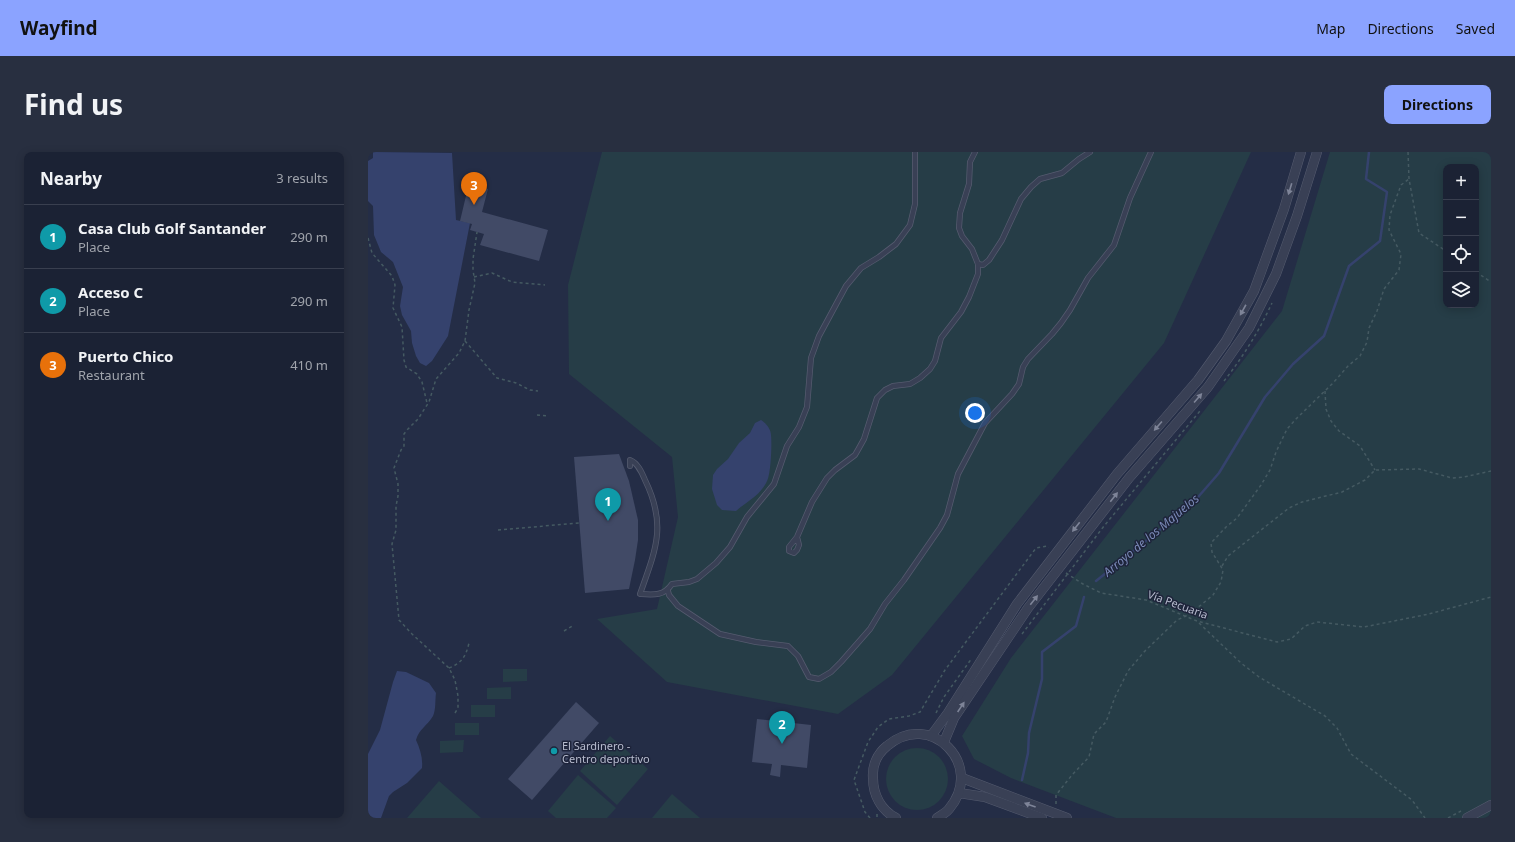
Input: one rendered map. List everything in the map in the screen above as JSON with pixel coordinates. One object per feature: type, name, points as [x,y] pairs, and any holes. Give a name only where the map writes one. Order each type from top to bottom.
[{"type":"street","points":[[931,736],[948,713],[1017,604],[1117,474],[1198,380],[1226,341],[1254,291],[1284,208],[1301,152]]},
{"type":"street","points":[[944,742],[954,718],[1028,608],[1128,478],[1208,387],[1249,328],[1276,274],[1297,216],[1317,152]]},
{"type":"street","points":[[892,817],[882,806],[873,789],[873,771],[875,762],[882,750],[895,739],[910,734],[931,736],[944,742],[952,751],[959,764],[962,778],[959,793],[949,810],[937,818]]},
{"type":"street","points":[[962,778],[1066,818]]},
{"type":"street","points":[[959,793],[985,797],[1042,818]]},
{"type":"street","points":[[1467,818],[1491,806]]},
{"type":"lane","points":[[630,466],[630,460],[633,461],[640,470],[650,490],[657,510],[658,528],[656,546],[652,563],[640,594],[654,595],[668,591],[672,584],[689,582],[697,579],[716,563],[730,547],[747,517],[774,484],[787,446],[799,427],[807,407],[811,358],[819,336],[846,286],[861,268],[896,244],[910,226],[915,204],[914,152]]},
{"type":"lane","points":[[797,537],[812,502],[827,478],[855,455],[860,448],[877,398],[885,390],[893,386],[910,384],[930,369],[935,361],[941,338],[961,312],[969,297],[978,274],[978,264],[972,249],[962,236],[959,228],[960,213],[969,184],[970,162],[975,152]]},
{"type":"lane","points":[[978,264],[983,265],[989,260],[1009,227],[1021,199],[1031,187],[1040,179],[1062,173],[1090,152]]},
{"type":"lane","points":[[668,591],[669,595],[681,609],[720,634],[756,642],[788,646],[798,656],[806,674],[813,679],[824,677],[830,672],[841,662],[870,629],[892,594],[934,537],[947,515],[958,474],[985,423],[1012,394],[1019,384],[1023,367],[1028,359],[1057,328],[1070,310],[1088,278],[1114,245],[1130,198],[1151,152]]},
{"type":"path","points":[[1408,152],[1409,179],[1419,232],[1443,249]]},
{"type":"path","points":[[1056,814],[1056,795],[1072,775],[1090,757],[1094,734],[1106,722],[1115,697],[1128,671],[1144,652],[1177,620],[1186,616],[1213,595],[1221,582],[1223,570],[1212,552],[1212,542],[1237,518],[1261,485],[1270,470],[1276,452],[1288,429],[1296,418],[1360,356],[1367,342],[1370,328],[1384,289],[1399,270],[1402,254],[1389,230],[1390,215],[1401,185],[1409,179]]},
{"type":"path","points":[[455,713],[458,708],[458,696],[455,680],[449,668],[399,620],[392,557],[392,544],[396,530],[396,506],[398,496],[398,484],[394,468],[404,446],[404,434],[406,430],[418,419],[427,404],[436,379],[459,353],[465,341],[469,310],[475,283],[473,259],[477,232]]},
{"type":"path","points":[[368,238],[372,253],[392,276],[395,285],[393,308],[402,327],[404,360],[406,367],[417,374],[422,382],[427,404]]},
{"type":"path","points":[[474,277],[492,274],[512,282],[545,285]]},
{"type":"path","points":[[1479,274],[1491,282]]},
{"type":"path","points":[[1223,383],[1241,360],[1262,326],[1275,298]]},
{"type":"path","points":[[465,341],[497,378],[516,383],[530,390],[538,391]]},
{"type":"path","points":[[1325,391],[1326,409],[1331,421],[1339,431],[1360,446],[1375,470]]},
{"type":"path","points":[[1019,639],[1104,526],[1204,406]]},
{"type":"path","points":[[537,415],[548,416]]},
{"type":"path","points":[[1221,567],[1228,556],[1289,508],[1302,502],[1342,492],[1365,480],[1375,470],[1419,469],[1452,478],[1491,471]]},
{"type":"path","points":[[498,530],[579,524]]},
{"type":"path","points":[[870,818],[865,812],[854,780],[868,742],[878,727],[889,719],[909,716],[920,712],[945,670],[1036,548],[1048,546],[1048,549],[1050,546]]},
{"type":"path","name":"Vía Pecuaria","points":[[1059,568],[1083,584],[1101,593],[1146,600],[1198,621],[1277,642],[1291,639],[1305,626],[1317,622],[1364,627],[1429,614],[1491,597]]},
{"type":"path","points":[[1198,621],[1241,662],[1259,676],[1325,716],[1337,728],[1351,754],[1412,800],[1425,818]]},
{"type":"path","points":[[564,631],[574,625]]},
{"type":"path","points":[[449,668],[462,660],[466,654],[469,643]]},
{"type":"path","points":[[934,718],[944,697],[974,654]]},
{"type":"path","points":[[875,810],[878,818]]},
{"type":"shaded area","points":[[602,152],[1251,152],[1164,343],[892,675],[838,714],[667,682],[597,619],[657,609],[678,517],[672,457],[569,374],[568,285]]},
{"type":"shaded area","points":[[1330,152],[1491,152],[1491,818],[1116,818],[1011,778],[974,759],[962,736],[1011,658],[1282,311]]},
{"type":"shaded area","points":[[503,669],[527,669],[527,681],[503,682]]},
{"type":"shaded area","points":[[511,687],[511,699],[487,699],[487,688]]},
{"type":"shaded area","points":[[471,705],[495,705],[495,717],[471,717]]},
{"type":"shaded area","points":[[455,723],[479,723],[479,735],[455,735]]},
{"type":"shaded area","points":[[610,736],[648,769],[617,805],[580,771]]},
{"type":"shaded area","points":[[464,740],[463,752],[440,753],[440,741]]},
{"type":"shaded area","points":[[917,748],[934,753],[939,757],[943,762],[948,779],[943,796],[939,801],[934,805],[917,810],[900,805],[895,801],[891,796],[886,779],[891,762],[895,757],[900,753]]},
{"type":"shaded area","points":[[578,775],[616,808],[607,818],[556,818],[548,811]]},
{"type":"shaded area","points":[[439,781],[481,818],[407,818]]},
{"type":"shaded area","points":[[672,794],[700,818],[652,818]]},
{"type":"water","points":[[373,152],[452,153],[456,220],[470,223],[448,336],[432,361],[426,366],[420,363],[416,356],[412,343],[411,331],[402,315],[400,306],[403,287],[393,262],[381,252],[374,235],[373,206],[368,201],[368,161],[373,158]]},
{"type":"water","points":[[761,420],[768,426],[771,435],[770,465],[767,481],[757,494],[736,511],[722,510],[717,505],[712,489],[713,475],[728,459],[739,443],[750,433],[755,423]]},
{"type":"water","points":[[397,671],[406,672],[429,683],[436,693],[435,711],[431,719],[419,733],[416,740],[421,754],[422,768],[407,783],[389,796],[381,818],[368,818],[368,754],[380,730]]},
{"type":"building","points":[[470,179],[479,182],[478,186],[488,189],[482,212],[548,230],[539,261],[480,245],[484,234],[470,230],[472,224],[460,221]]},
{"type":"building","points":[[619,454],[629,481],[638,520],[638,540],[629,589],[585,593],[574,457]]},
{"type":"building","name":"El Sardinero - Centro deportivo","points":[[576,702],[599,723],[532,800],[508,779]]},
{"type":"building","points":[[757,719],[811,725],[807,768],[781,765],[780,777],[770,775],[772,764],[752,762]]},
{"type":"waterway","name":"Arroyo de los Majuelos","points":[[1096,581],[1192,504],[1219,473],[1265,397],[1293,364],[1324,336],[1349,266],[1380,241],[1387,192],[1366,179],[1369,152]]},
{"type":"waterway","name":"Arroyo de los Majuelos","points":[[1022,780],[1028,753],[1029,733],[1042,679],[1042,652],[1076,626],[1084,597]]},
{"type":"place","name":"Puerto Chico","points":[[474,205]]},
{"type":"place","name":"Casa Club Golf Santander","points":[[608,521]]},
{"type":"place","name":"Acceso C","points":[[782,744]]},
{"type":"place","name":"El Sardinero - Centro deportivo","points":[[554,751]]}]
